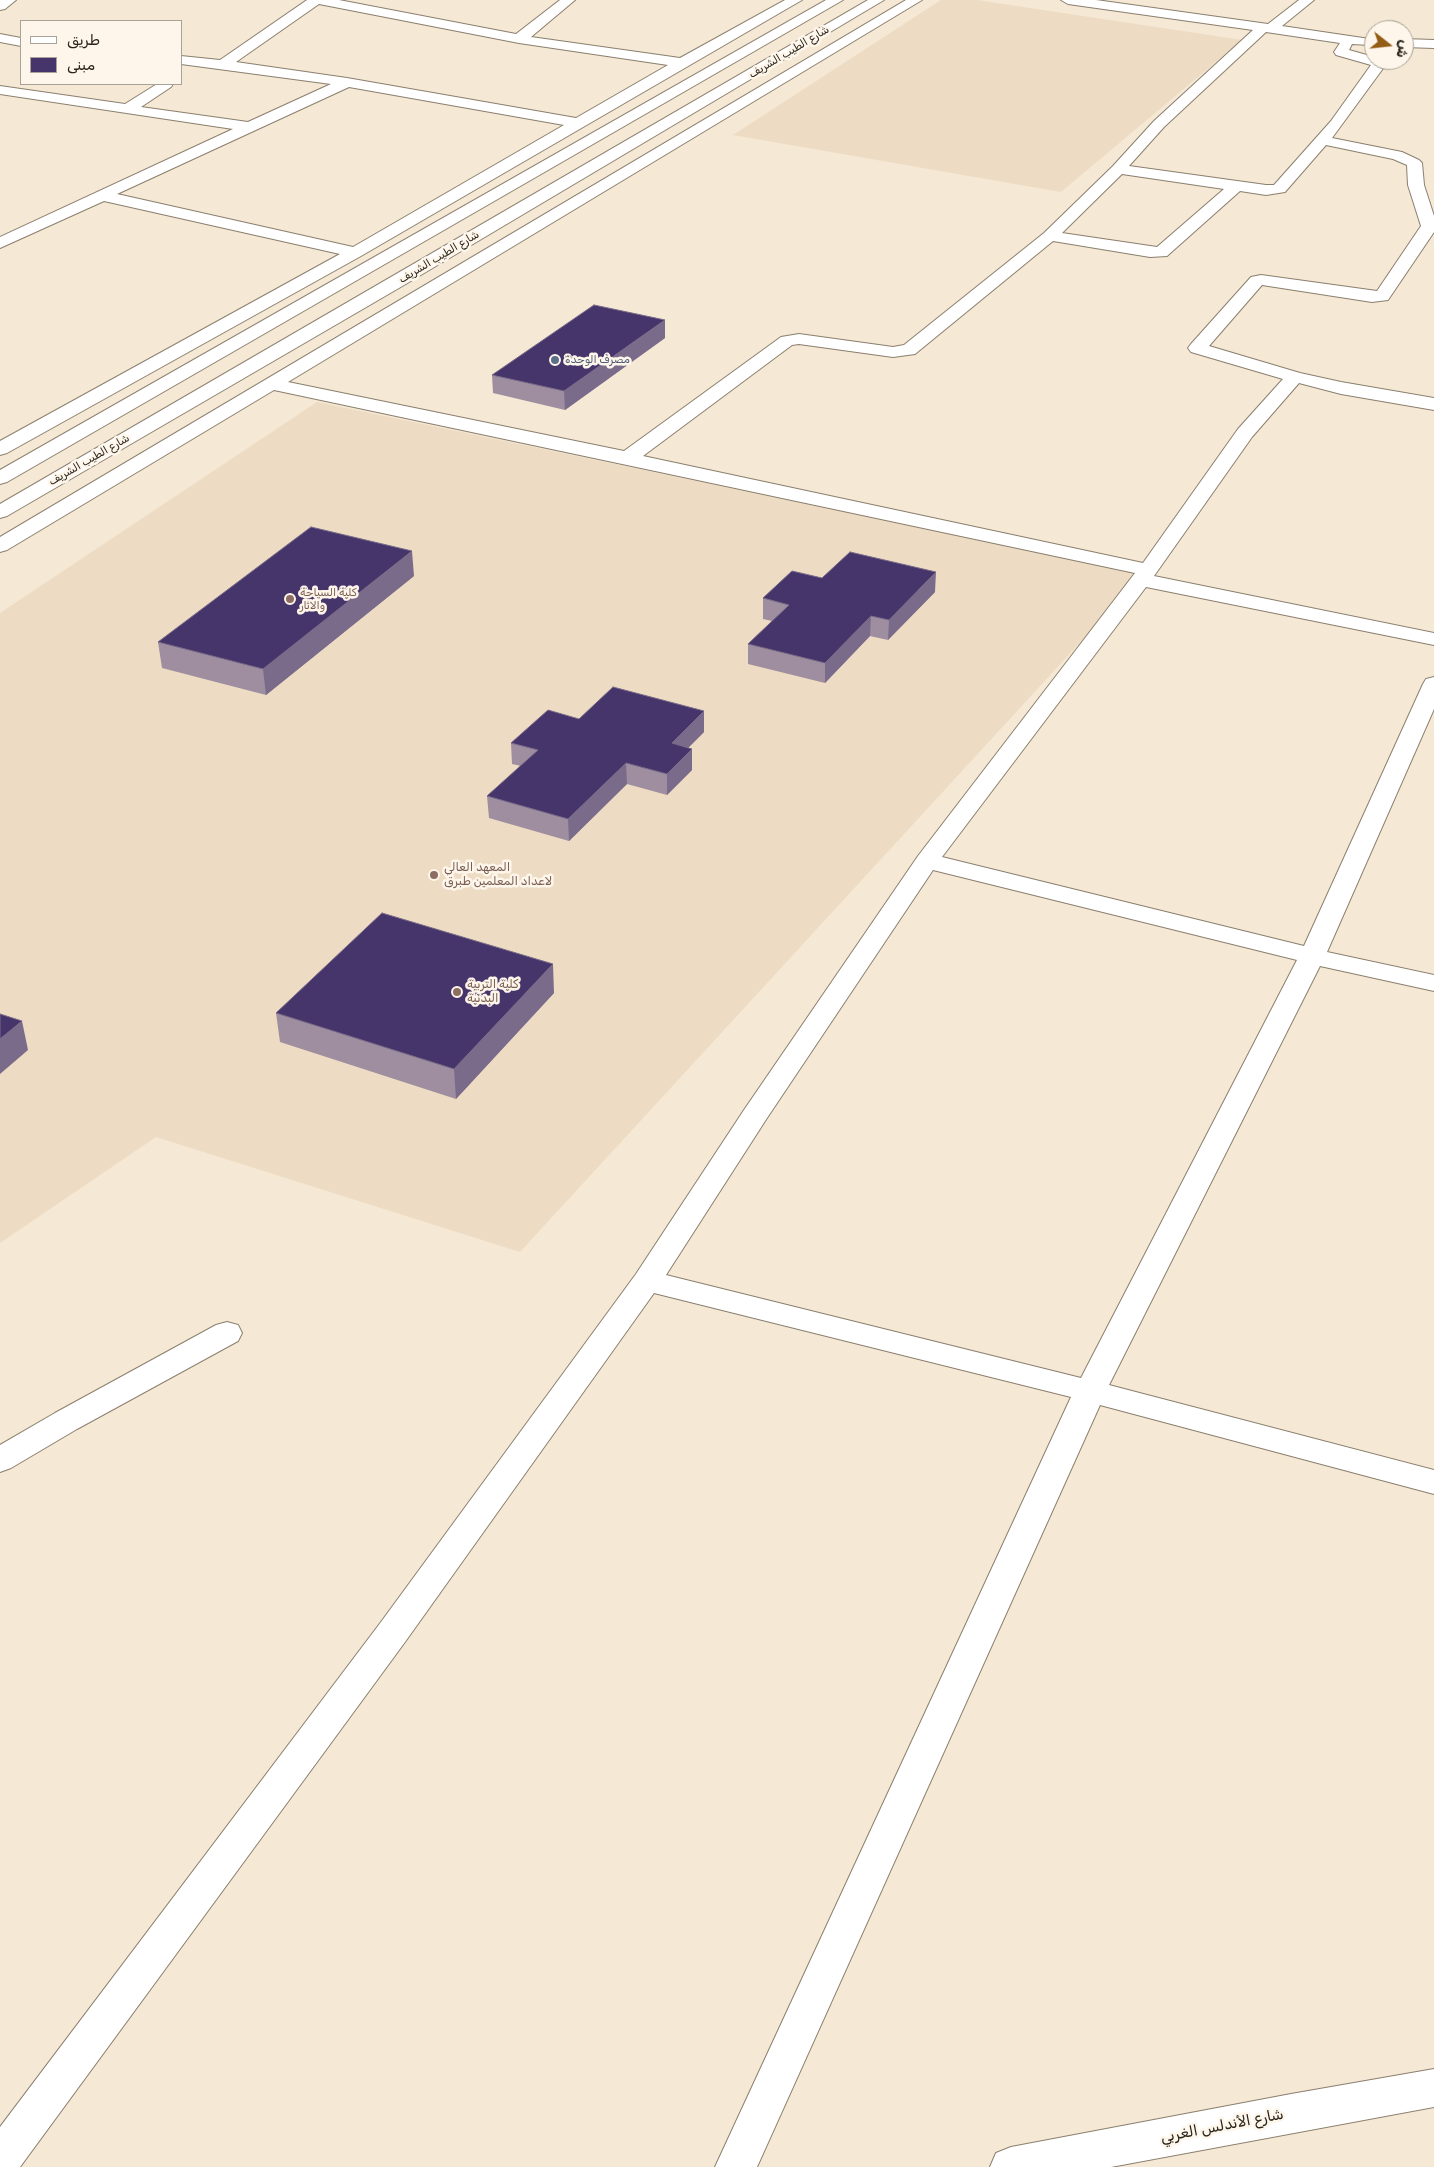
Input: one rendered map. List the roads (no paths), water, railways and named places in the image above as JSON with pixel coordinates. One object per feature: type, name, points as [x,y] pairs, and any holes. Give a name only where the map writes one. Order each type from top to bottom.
[{"type":"street","points":[[0,6],[9,0]]},
{"type":"street","points":[[223,64],[317,0],[519,39],[682,63]]},
{"type":"street","points":[[519,39],[568,0]]},
{"type":"street","points":[[0,449],[355,252],[795,0]]},
{"type":"street","name":"شارع الطيب الشريف","points":[[0,478],[836,0]]},
{"type":"street","name":"شارع الطيب الشريف","points":[[0,512],[877,0]]},
{"type":"street","points":[[0,546],[915,0]]},
{"type":"street","points":[[1068,0],[1364,42]]},
{"type":"street","points":[[627,458],[787,341],[799,340],[893,352],[909,350],[1050,236],[1118,169],[1159,124],[1267,29],[1307,0]]},
{"type":"street","points":[[0,38],[20,42]]},
{"type":"street","points":[[1118,169],[1266,190],[1280,189],[1336,124],[1380,63],[1342,53],[1348,40]]},
{"type":"street","points":[[1414,43],[1434,44]]},
{"type":"street","points":[[182,60],[347,82],[579,123]]},
{"type":"street","points":[[182,72],[200,61]]},
{"type":"street","points":[[0,243],[347,82]]},
{"type":"street","points":[[127,109],[164,85]]},
{"type":"street","points":[[0,90],[249,127]]},
{"type":"street","points":[[1322,140],[1397,155],[1414,163],[1416,185],[1431,226],[1382,296],[1372,297],[1261,280],[1257,281],[1197,348],[1295,378],[1434,404]]},
{"type":"street","points":[[1050,236],[1150,252],[1161,252],[1236,186]]},
{"type":"street","points":[[103,196],[355,252]]},
{"type":"street","points":[[0,226],[27,230]]},
{"type":"street","points":[[0,2160],[394,1632],[647,1281],[754,1116],[927,861],[1145,575],[1245,433],[1295,378]]},
{"type":"street","points":[[272,384],[627,458],[1434,639]]},
{"type":"street","points":[[736,2167],[1090,1391],[1312,956],[1434,684]]},
{"type":"street","points":[[927,861],[1312,956],[1434,984]]},
{"type":"street","points":[[647,1281],[1090,1391],[1434,1482]]},
{"type":"street","points":[[0,1460],[66,1421],[227,1333]]},
{"type":"street","name":"شارع الأندلس الغربي","points":[[1012,2167],[1291,2113],[1434,2088]]},
{"type":"place","name":"مصرف الوحدة","points":[[555,360]]},
{"type":"place","name":"كلية السياحة والاثار","points":[[290,599]]},
{"type":"place","name":"المعهد العالي لاعداد المعلمين طبرق","points":[[434,875]]},
{"type":"place","name":"كلية التربية البدنية","points":[[457,992]]}]
